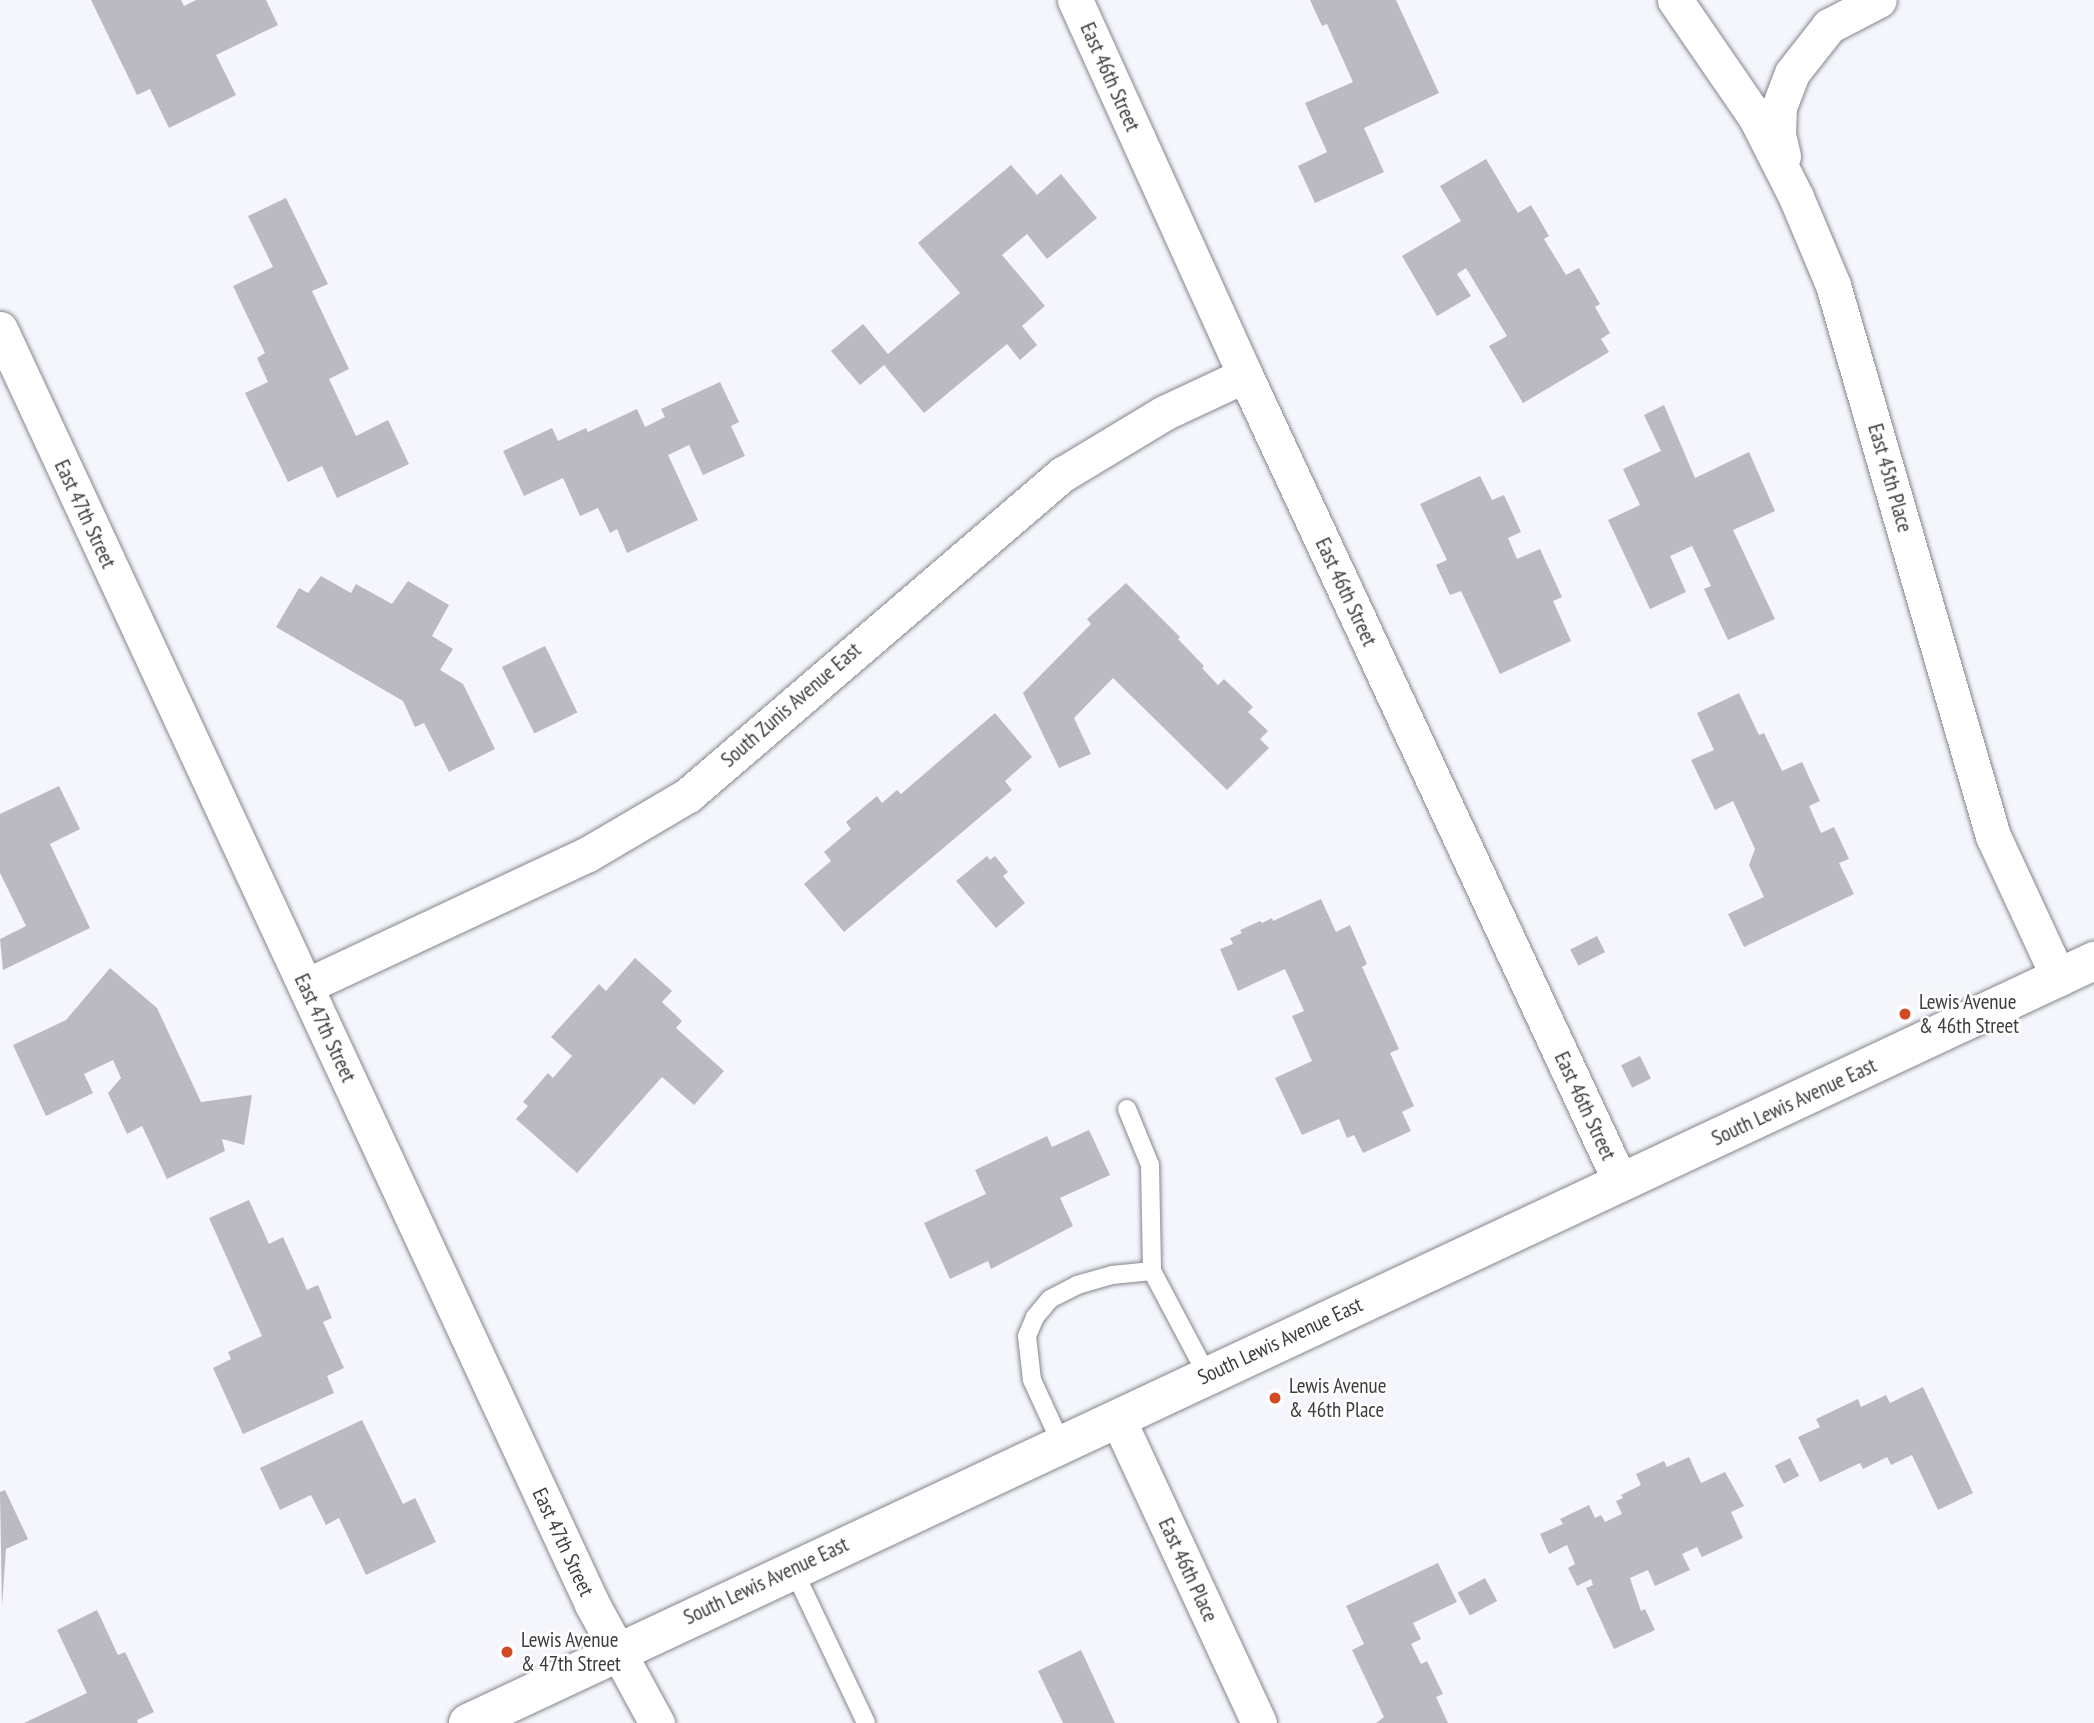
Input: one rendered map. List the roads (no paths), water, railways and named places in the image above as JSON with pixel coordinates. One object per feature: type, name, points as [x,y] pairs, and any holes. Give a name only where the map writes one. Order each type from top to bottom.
[{"type":"main road","name":"South Lewis Avenue East","points":[[468,1723],[617,1650],[2094,961]]},
{"type":"street","name":"East 46th Street","points":[[1075,0],[1245,374],[1621,1183]]},
{"type":"street","name":"East 45th Place","points":[[1675,0],[1756,118],[1789,183],[1833,285],[1993,836],[2059,978]]},
{"type":"street","points":[[1789,183],[1778,134],[1779,107],[1791,73],[1829,26],[1879,0]]},
{"type":"street","name":"East 47th Street","points":[[0,329],[592,1604],[657,1723]]},
{"type":"street","name":"South Zunis Avenue East","points":[[306,986],[588,854],[688,795],[1063,474],[1164,413],[1245,374]]},
{"type":"street","name":"East 46th Place","points":[[1117,1417],[1259,1723]]},
{"type":"lane","points":[[1127,1109],[1150,1165],[1152,1271],[1207,1375]]},
{"type":"lane","points":[[1061,1443],[1032,1380],[1027,1336],[1035,1317],[1050,1300],[1077,1285],[1112,1275],[1152,1271]]},
{"type":"lane","points":[[793,1569],[866,1723]]},
{"type":"place","name":"Lewis Avenue & 46th Street","points":[[1905,1014]]},
{"type":"place","name":"Lewis Avenue & 46th Place","points":[[1275,1398]]},
{"type":"place","name":"Lewis Avenue & 47th Street","points":[[507,1652]]}]
